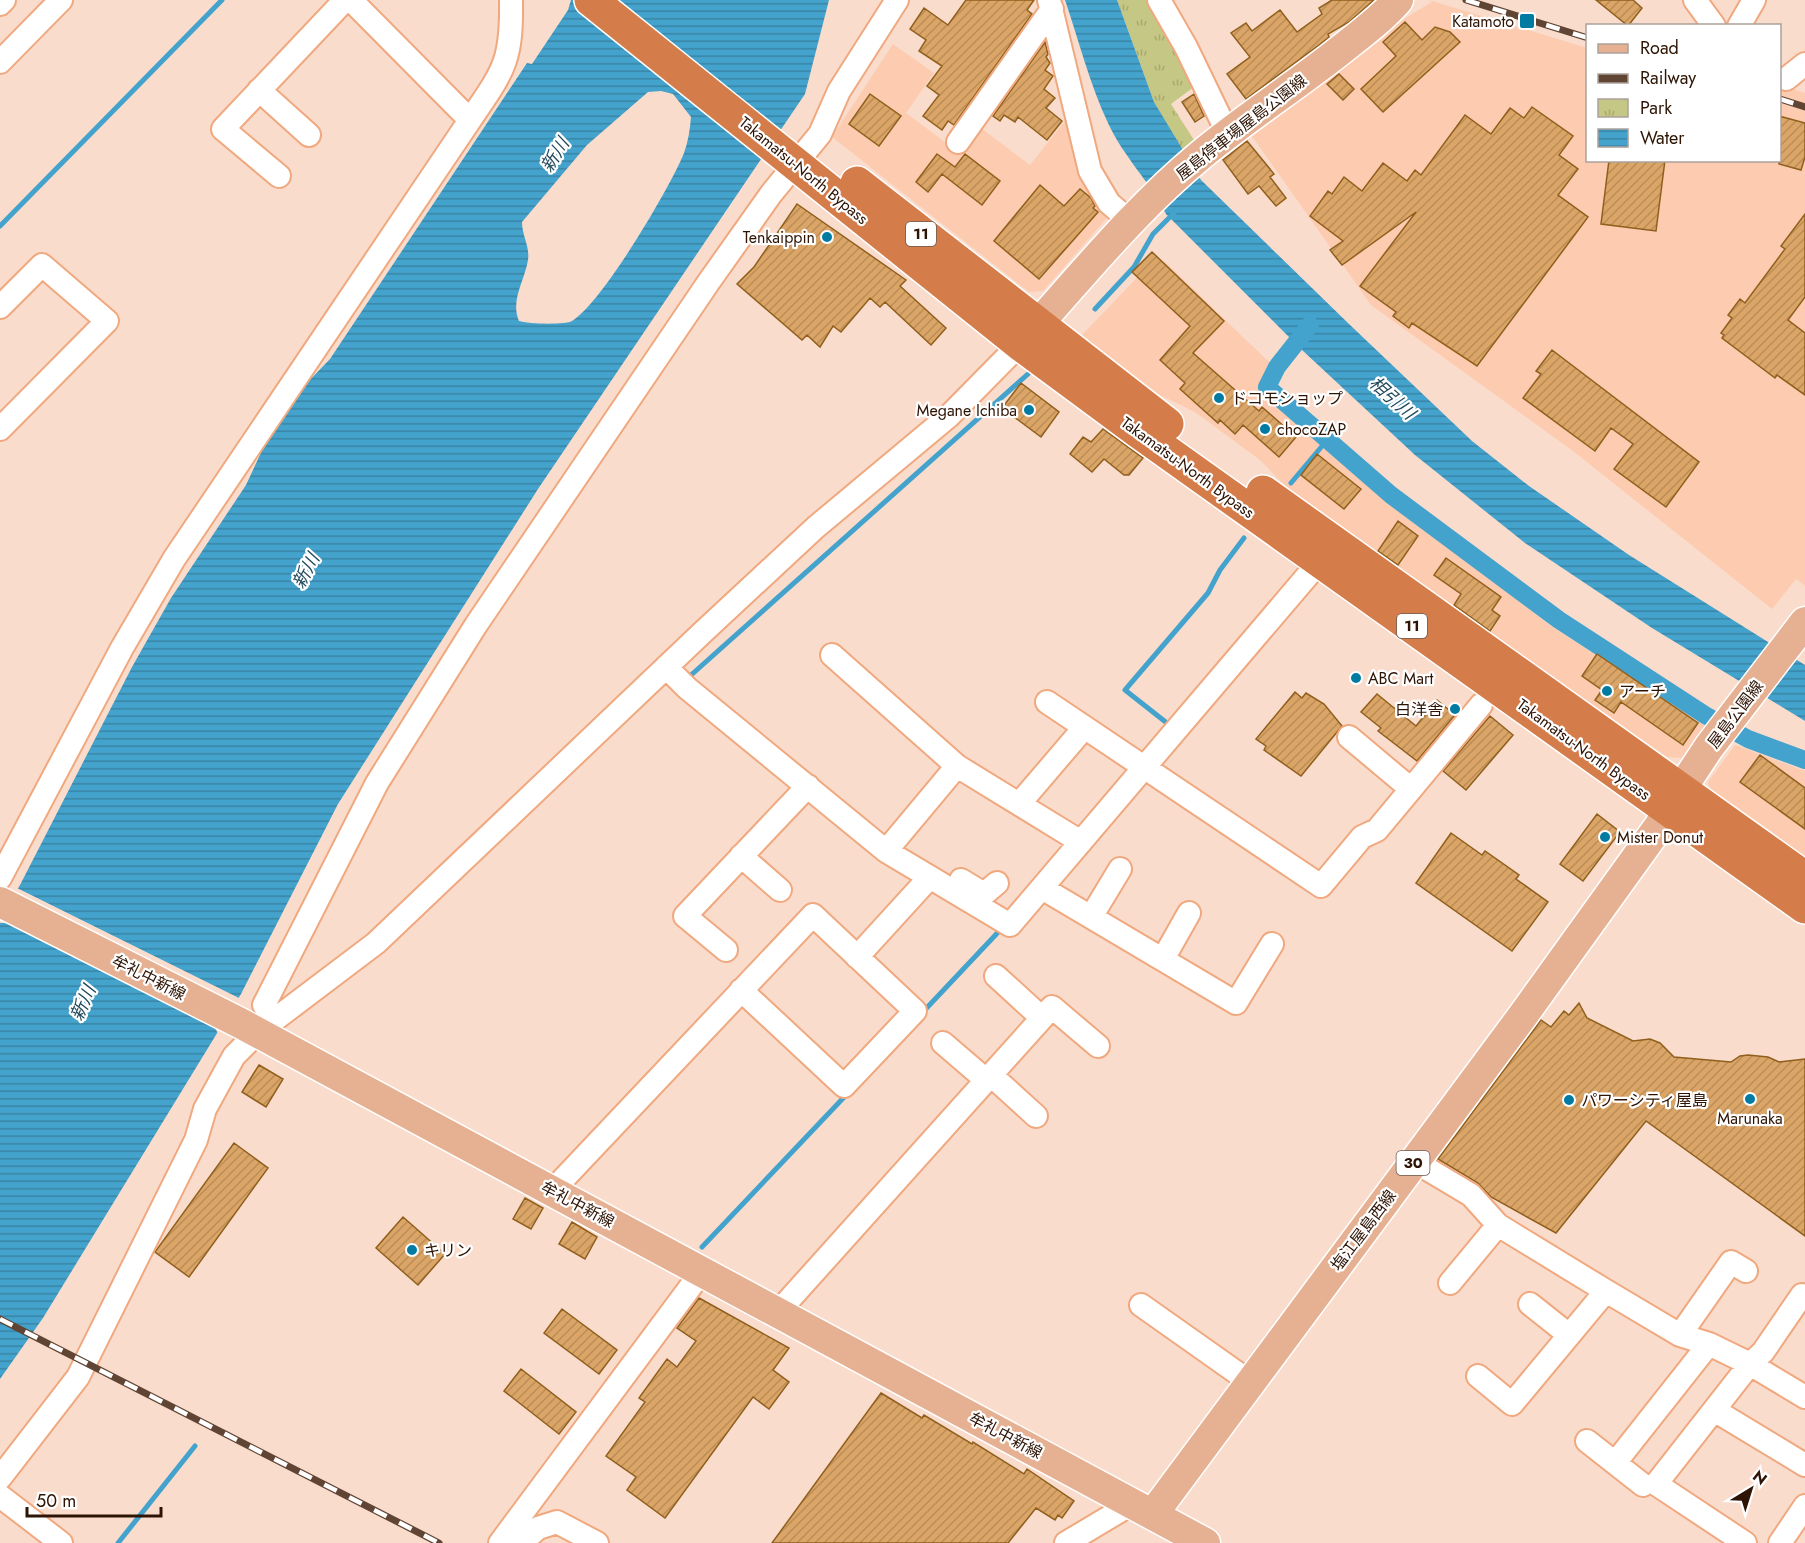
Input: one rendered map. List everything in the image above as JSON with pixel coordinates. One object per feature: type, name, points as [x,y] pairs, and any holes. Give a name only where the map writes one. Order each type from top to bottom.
[{"type":"highway","name":"Takamatsu-North Bypass","points":[[591,0],[801,153],[1320,561],[1674,799],[1805,878]]},
{"type":"highway","name":"Takamatsu-North Bypass","points":[[628,0],[801,153]]},
{"type":"highway","name":"Takamatsu-North Bypass","points":[[1029,334],[1153,414],[1674,799],[1805,907]]},
{"type":"main road","name":"屋島停車場屋島公園線","points":[[1029,334],[1133,219],[1200,156],[1400,4]]},
{"type":"main road","name":"屋島公園線","points":[[1674,799],[1730,719],[1798,632]]},
{"type":"main road","name":"塩江屋島西線","points":[[1143,1509],[1250,1382],[1660,825],[1674,799]]},
{"type":"main road","name":"牟礼中新線","points":[[0,894],[257,1025],[552,1191],[703,1270],[1143,1509]]},
{"type":"main road","points":[[1143,1509],[1205,1543]]},
{"type":"street","points":[[0,4],[4,0]]},
{"type":"street","points":[[0,62],[61,0]]},
{"type":"street","points":[[279,176],[223,129],[345,0]]},
{"type":"street","points":[[351,0],[471,120]]},
{"type":"street","points":[[0,894],[122,648],[174,559],[505,68],[512,40],[511,0]]},
{"type":"street","points":[[0,1478],[78,1377],[196,1140],[205,1109],[234,1056],[257,1025],[264,1005],[377,783],[476,625],[592,453],[708,283],[801,153],[825,124],[845,81],[897,0]]},
{"type":"street","points":[[1159,0],[1186,46],[1228,134]]},
{"type":"street","points":[[1695,0],[1713,24]]},
{"type":"street","points":[[1740,24],[1754,0],[1767,6],[1771,0]]},
{"type":"street","points":[[958,142],[1051,4]]},
{"type":"street","points":[[1051,4],[1090,171],[1109,203],[1133,219]]},
{"type":"street","points":[[1786,79],[1805,64]]},
{"type":"street","points":[[259,90],[309,135]]},
{"type":"street","points":[[0,307],[42,265],[107,321],[0,429]]},
{"type":"street","points":[[257,1025],[376,943],[816,527],[949,416],[1029,334]]},
{"type":"street","points":[[666,667],[808,786],[887,841],[930,877],[1010,925],[1320,561]]},
{"type":"street","points":[[832,655],[957,766],[1081,842]]},
{"type":"street","points":[[1047,702],[1321,886],[1362,837],[1377,830],[1481,705]]},
{"type":"street","points":[[1019,804],[1084,728]]},
{"type":"street","points":[[1348,737],[1411,789]]},
{"type":"street","points":[[887,841],[957,766]]},
{"type":"street","points":[[726,950],[685,916],[808,786]]},
{"type":"street","points":[[887,841],[984,894],[997,883]]},
{"type":"street","points":[[741,856],[780,890]]},
{"type":"street","points":[[1091,917],[1120,869]]},
{"type":"street","points":[[857,957],[930,877]]},
{"type":"street","points":[[1042,888],[1236,1003],[1272,944]]},
{"type":"street","points":[[1163,959],[1189,913]]},
{"type":"street","points":[[552,1191],[741,990],[813,915],[915,1011],[844,1086],[741,990]]},
{"type":"street","points":[[996,976],[1042,1018]]},
{"type":"street","points":[[779,1311],[1052,1007],[1098,1046]]},
{"type":"street","points":[[943,1043],[1035,1116]]},
{"type":"street","points":[[1414,1161],[1471,1196],[1498,1226],[1680,1335],[1709,1344],[1750,1364],[1805,1397]]},
{"type":"street","points":[[1449,1283],[1498,1226]]},
{"type":"street","points":[[1680,1335],[1731,1262],[1746,1271]]},
{"type":"street","points":[[500,1543],[703,1270]]},
{"type":"street","points":[[1478,1376],[1512,1404],[1606,1291]]},
{"type":"street","points":[[1745,1543],[1656,1484],[1750,1364],[1763,1352],[1802,1295],[1805,1297]]},
{"type":"street","points":[[1530,1304],[1569,1335]]},
{"type":"street","points":[[1141,1305],[1250,1382]]},
{"type":"street","points":[[1615,1463],[1709,1344]]},
{"type":"street","points":[[1714,1410],[1805,1465]]},
{"type":"street","points":[[1587,1441],[1643,1485]]},
{"type":"street","points":[[0,1496],[61,1543]]},
{"type":"street","points":[[1780,1543],[1805,1506]]},
{"type":"street","points":[[1066,1543],[1143,1509]]},
{"type":"street","points":[[521,1543],[538,1528],[556,1522],[597,1543]]},
{"type":"shaded area","points":[[1429,0],[1586,48],[1586,162],[1781,162],[1781,85],[1805,93],[1805,586],[1796,579],[1772,609],[1573,451],[1371,305],[1249,132],[1407,17],[1432,2]]},
{"type":"shaded area","points":[[893,44],[934,73],[906,113],[957,151],[977,125],[1030,165],[1069,116],[1106,219],[1043,291],[1029,292],[832,137]]},
{"type":"shaded area","points":[[1154,260],[1165,262],[1274,367],[1258,386],[1384,497],[1551,626],[1707,727],[1685,758],[1667,757],[1293,494],[1260,460],[1195,412],[1158,394],[1082,335]]},
{"type":"shaded area","points":[[1735,745],[1805,771],[1805,857],[1710,790],[1708,782]]},
{"type":"green space","points":[[1117,0],[1151,0],[1198,84],[1171,104],[1194,140],[1181,150],[1154,102]]},
{"type":"water","name":"新川","points":[[571,0],[829,0],[805,94],[538,489],[338,804],[241,994],[43,1318],[0,1379],[0,918],[20,885],[132,667],[171,598],[246,485],[265,444],[304,386],[330,359],[527,63],[532,64],[568,10]],"holes":[[[661,91],[673,94],[691,117],[685,149],[665,191],[617,269],[585,310],[572,321],[546,324],[519,321],[517,298],[528,260],[522,222],[587,145],[648,92]]]},
{"type":"water","name":"相引川","points":[[1065,0],[1117,0],[1154,102],[1201,180],[1472,441],[1529,486],[1629,555],[1805,665],[1805,721],[1652,628],[1525,543],[1415,455],[1302,350],[1166,214],[1121,147],[1108,123],[1090,78]]},
{"type":"pier","points":[[15,887],[241,999],[219,1035],[213,1025],[7,923],[0,923],[0,912]]},
{"type":"building","points":[[966,0],[1034,0],[1027,10],[1032,14],[954,125],[948,121],[942,130],[923,116],[939,95],[927,86],[942,66],[919,51],[926,40],[910,29],[924,8],[948,25]]},
{"type":"building","points":[[1332,0],[1374,0],[1349,22],[1328,34],[1329,37],[1319,45],[1246,99],[1227,74],[1250,57],[1231,33],[1246,23],[1252,31],[1280,10],[1297,32],[1322,14],[1319,8]]},
{"type":"building","points":[[1596,0],[1633,0],[1642,8],[1630,24],[1626,24]]},
{"type":"building","points":[[1405,22],[1422,40],[1435,27],[1450,32],[1460,42],[1383,112],[1361,89],[1396,56],[1383,42]]},
{"type":"building","points":[[1045,42],[1048,54],[1046,57],[1050,63],[1045,70],[1053,76],[1044,89],[1055,98],[1046,108],[1062,121],[1047,140],[1018,117],[1015,122],[1004,115],[1000,121],[993,116]]},
{"type":"building","points":[[1339,74],[1354,89],[1343,100],[1327,84]]},
{"type":"building","points":[[870,94],[901,116],[879,146],[849,124]]},
{"type":"building","points":[[1194,94],[1204,116],[1195,122],[1182,102]]},
{"type":"building","points":[[1532,107],[1573,136],[1559,155],[1578,169],[1558,195],[1588,217],[1477,366],[1412,323],[1409,328],[1393,316],[1396,312],[1360,286],[1416,212],[1342,265],[1330,250],[1343,241],[1310,216],[1328,191],[1332,194],[1344,177],[1362,191],[1383,163],[1407,181],[1415,170],[1421,175],[1465,115],[1491,134],[1510,108],[1524,118]]},
{"type":"building","points":[[1781,117],[1805,123],[1805,157],[1801,170],[1779,164],[1781,162]]},
{"type":"building","points":[[1247,141],[1274,174],[1270,177],[1286,198],[1276,206],[1259,186],[1248,194],[1223,160]]},
{"type":"building","points":[[937,154],[955,167],[965,154],[1000,181],[982,205],[942,174],[928,192],[916,182]]},
{"type":"building","points":[[1609,162],[1665,162],[1656,231],[1601,224]]},
{"type":"building","points":[[1040,185],[1064,206],[1080,189],[1091,198],[1095,206],[1093,208],[1098,212],[1039,279],[994,241]]},
{"type":"building","points":[[797,204],[906,280],[900,286],[946,328],[931,345],[885,302],[880,307],[870,298],[841,332],[833,326],[820,347],[807,335],[802,340],[737,284],[754,267]]},
{"type":"building","points":[[1805,214],[1805,297],[1788,320],[1805,333],[1805,395],[1777,375],[1775,378],[1722,338],[1724,335],[1721,333],[1732,318],[1728,315],[1740,299],[1745,303],[1785,249],[1781,246]]},
{"type":"building","points":[[1152,252],[1224,321],[1193,353],[1259,411],[1262,407],[1296,437],[1279,457],[1243,425],[1235,434],[1220,420],[1218,423],[1180,389],[1185,383],[1160,360],[1190,326],[1132,272]]},
{"type":"building","points":[[1552,350],[1699,462],[1666,507],[1614,469],[1633,444],[1611,428],[1595,451],[1523,398],[1541,374],[1536,371]]},
{"type":"building","points":[[1021,383],[1059,412],[1041,437],[1002,408]]},
{"type":"building","points":[[1103,429],[1143,458],[1129,475],[1124,475],[1104,459],[1092,472],[1070,454],[1083,437],[1091,442]]},
{"type":"building","points":[[1317,454],[1361,489],[1344,509],[1301,475]]},
{"type":"building","points":[[1398,521],[1418,536],[1398,565],[1378,551]]},
{"type":"building","points":[[1446,558],[1501,597],[1492,610],[1500,616],[1490,631],[1454,605],[1461,594],[1434,575]]},
{"type":"building","points":[[1597,654],[1698,723],[1683,745],[1621,702],[1614,713],[1595,700],[1602,690],[1582,676]]},
{"type":"building","points":[[1295,692],[1302,698],[1306,693],[1324,704],[1342,726],[1301,776],[1264,750],[1266,746],[1256,739]]},
{"type":"building","points":[[1377,694],[1416,726],[1437,700],[1455,715],[1417,761],[1378,731],[1381,728],[1361,712]]},
{"type":"building","points":[[1490,716],[1513,735],[1466,790],[1443,771]]},
{"type":"building","points":[[1760,755],[1805,788],[1805,829],[1740,782]]},
{"type":"building","points":[[1597,814],[1620,832],[1583,881],[1560,864]]},
{"type":"building","points":[[1451,833],[1482,855],[1485,851],[1519,875],[1516,879],[1548,902],[1512,951],[1416,883]]},
{"type":"building","name":"パワーシティ屋島","points":[[1579,1003],[1587,1018],[1633,1041],[1650,1039],[1660,1043],[1674,1057],[1731,1062],[1740,1056],[1748,1055],[1768,1057],[1779,1062],[1805,1059],[1805,1236],[1646,1121],[1556,1233],[1491,1197],[1478,1183],[1438,1159],[1541,1020],[1551,1027],[1564,1011],[1569,1015]]},
{"type":"building","points":[[259,1065],[283,1079],[266,1107],[242,1092]]},
{"type":"building","points":[[234,1143],[268,1168],[189,1277],[155,1252]]},
{"type":"building","points":[[525,1198],[543,1208],[531,1229],[513,1219]]},
{"type":"building","points":[[403,1217],[445,1254],[418,1285],[376,1248]]},
{"type":"building","points":[[572,1222],[597,1237],[585,1259],[559,1244]]},
{"type":"building","points":[[699,1298],[789,1348],[773,1370],[789,1382],[769,1409],[753,1397],[665,1518],[627,1490],[636,1477],[606,1456],[645,1402],[639,1398],[667,1359],[677,1367],[696,1341],[677,1328]]},
{"type":"building","points":[[562,1309],[617,1350],[599,1374],[544,1333]]},
{"type":"building","points":[[521,1369],[576,1412],[559,1434],[504,1391]]},
{"type":"building","points":[[881,1393],[922,1418],[924,1415],[972,1444],[973,1442],[1024,1474],[1027,1469],[1074,1501],[1062,1518],[1058,1515],[1055,1520],[1036,1508],[1008,1543],[772,1543]]},
{"type":"waterway","points":[[0,226],[222,0]]},
{"type":"waterway","points":[[1095,309],[1134,267],[1153,234],[1174,213]]},
{"type":"waterway","points":[[1310,325],[1277,367],[1267,387],[1391,495],[1559,620],[1705,715],[1748,739],[1805,760]]},
{"type":"waterway","points":[[690,676],[1028,374]]},
{"type":"waterway","points":[[1291,483],[1328,439]]},
{"type":"waterway","points":[[1172,727],[1125,690],[1208,593],[1220,570],[1244,538]]},
{"type":"waterway","points":[[921,1014],[1003,927]]},
{"type":"waterway","points":[[702,1247],[848,1093]]},
{"type":"waterway","points":[[118,1543],[195,1446]]},
{"type":"railway","points":[[1466,0],[1586,37]]},
{"type":"railway","points":[[1781,99],[1805,107]]},
{"type":"railway","points":[[0,1319],[439,1543]]},
{"type":"place","name":"Katamoto","points":[[1527,21]]},
{"type":"place","name":"Tenkaippin","points":[[827,237]]},
{"type":"place","name":"ドコモショップ","points":[[1219,398]]},
{"type":"place","name":"Megane Ichiba","points":[[1029,410]]},
{"type":"place","name":"chocoZAP","points":[[1265,429]]},
{"type":"place","name":"ABC Mart","points":[[1356,678]]},
{"type":"place","name":"アーチ","points":[[1607,691]]},
{"type":"place","name":"白洋舎","points":[[1455,709]]},
{"type":"place","name":"Mister Donut","points":[[1605,837]]},
{"type":"place","name":"Marunaka","points":[[1750,1099]]},
{"type":"place","name":"パワーシティ屋島","points":[[1569,1100]]},
{"type":"place","name":"キリン","points":[[412,1250]]}]
